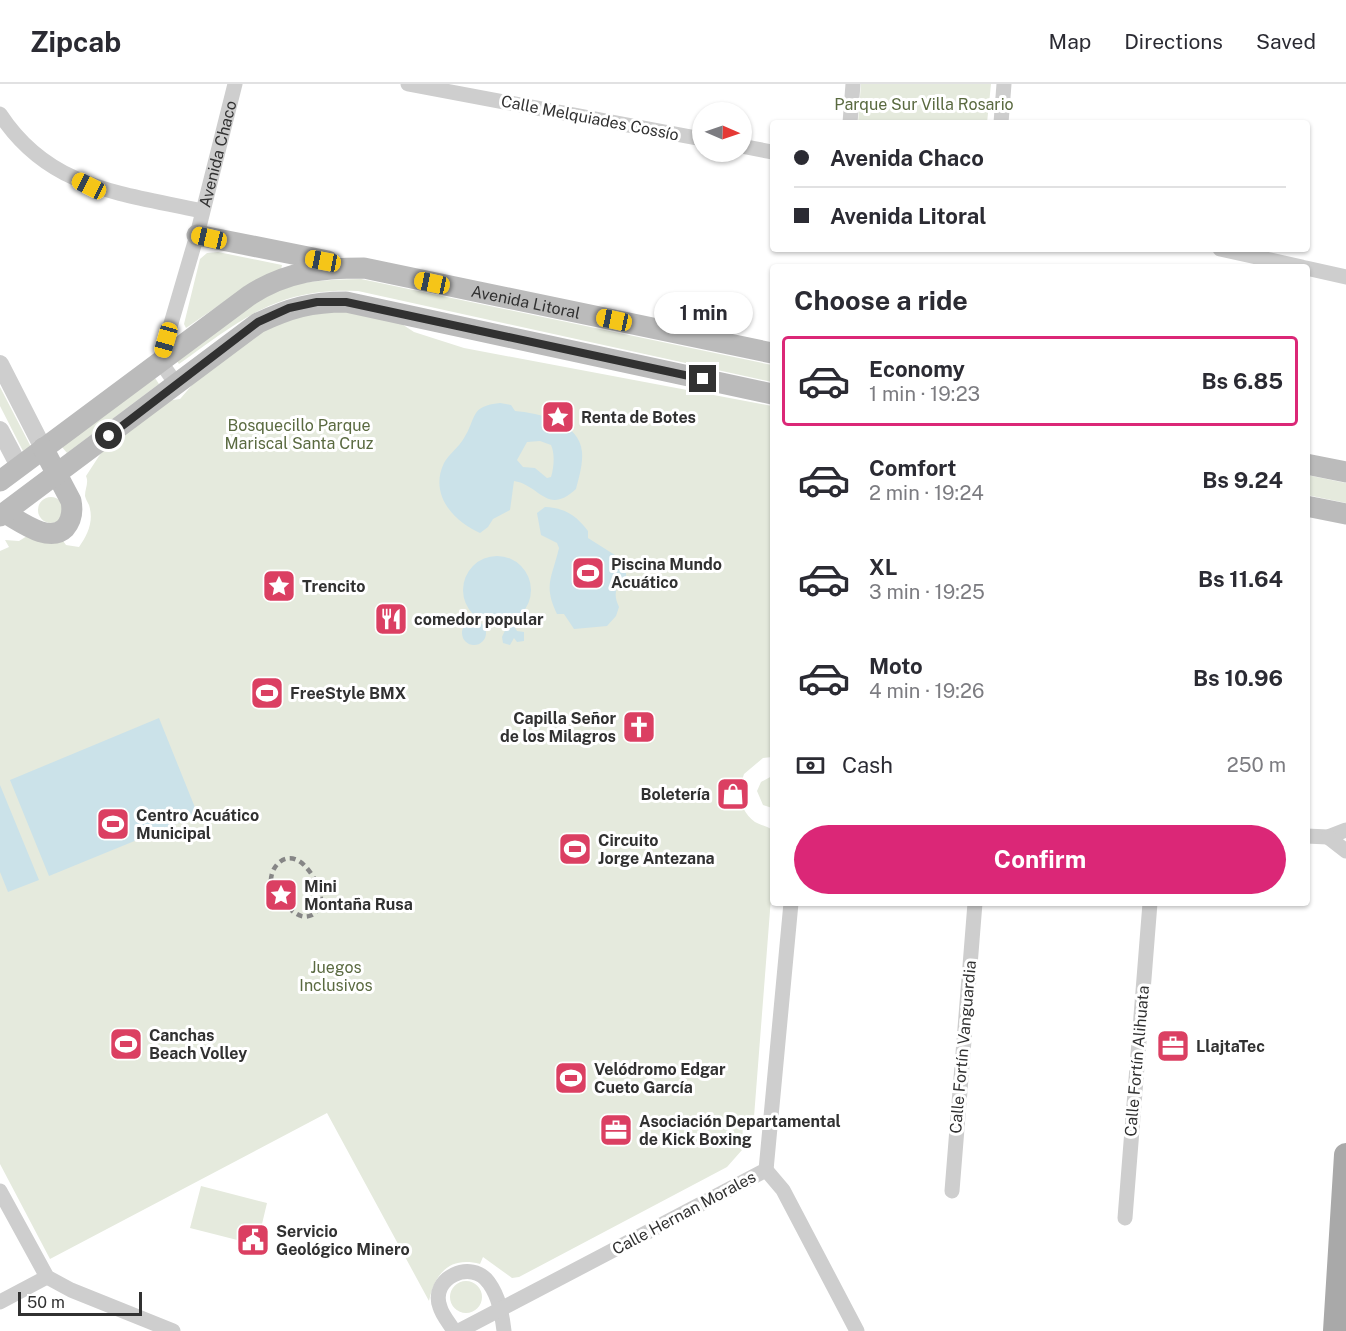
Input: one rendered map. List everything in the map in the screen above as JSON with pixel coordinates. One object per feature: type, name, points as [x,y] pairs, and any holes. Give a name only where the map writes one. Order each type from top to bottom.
[{"type":"main road","points":[[197,235],[364,268]]},
{"type":"main road","name":"Avenida Litoral","points":[[160,361],[267,284],[308,270],[364,268],[770,353]]},
{"type":"main road","points":[[2,514],[258,322],[289,308],[317,302],[346,302],[770,394]]},
{"type":"main road","points":[[0,481],[160,361]]},
{"type":"main road","points":[[2,514],[45,533],[62,531],[68,525],[73,510],[58,474],[43,448]]},
{"type":"main road","points":[[1310,465],[1346,472]]},
{"type":"main road","points":[[1310,507],[1346,514]]},
{"type":"main road","points":[[1335,1331],[1346,1155]]},
{"type":"street","name":"Avenida Chaco","points":[[160,361],[197,235],[235,84]]},
{"type":"street","name":"Calle Melquiades Cossío","points":[[408,84],[692,137]]},
{"type":"street","points":[[850,120],[853,84]]},
{"type":"street","points":[[1001,120],[1004,84]]},
{"type":"street","points":[[0,114],[15,137],[35,155],[89,186],[202,211]]},
{"type":"street","points":[[752,148],[770,152]]},
{"type":"street","points":[[1234,252],[1288,264]]},
{"type":"street","points":[[1310,269],[1346,277]]},
{"type":"street","points":[[160,361],[176,384]]},
{"type":"street","points":[[0,364],[43,448]]},
{"type":"street","points":[[0,430],[19,466]]},
{"type":"street","points":[[1310,836],[1328,837],[1346,830]]},
{"type":"street","points":[[1328,837],[1346,851]]},
{"type":"street","name":"Calle Hernan Morales","points":[[459,1331],[766,1170],[791,906]]},
{"type":"street","name":"Calle Fortín Vanguardia","points":[[952,1191],[975,906]]},
{"type":"street","name":"Calle Fortín Alihuata","points":[[1125,1218],[1150,906]]},
{"type":"street","points":[[766,1170],[783,1190],[854,1330]]},
{"type":"street","points":[[0,1191],[47,1277],[71,1290],[173,1331]]},
{"type":"street","points":[[454,1331],[439,1307],[440,1289],[452,1275],[469,1271],[484,1277],[501,1308],[504,1331]]},
{"type":"street","points":[[0,1302],[47,1277]]},
{"type":"green space","name":"Parque Sur Villa Rosario","points":[[861,84],[991,84],[987,120],[858,120]]},
{"type":"green space","points":[[218,252],[282,265],[281,270],[234,295],[186,328],[184,324],[200,259],[207,253]]},
{"type":"green space","points":[[361,279],[770,365],[770,382],[358,291],[330,291],[282,301],[261,310],[222,333],[179,364],[176,360],[255,303],[292,286],[332,280]]},
{"type":"green space","points":[[319,307],[382,311],[414,332],[464,348],[770,406],[770,757],[763,758],[744,774],[740,793],[742,806],[749,817],[770,828],[770,906],[754,1117],[743,1120],[742,1150],[727,1167],[519,1277],[512,1278],[483,1257],[480,1264],[460,1262],[452,1265],[435,1282],[429,1301],[327,1113],[50,1259],[0,1164],[0,551],[9,547],[5,540],[19,541],[27,536],[61,538],[66,545],[79,547],[90,522],[89,505],[85,496],[86,476],[116,430],[153,403],[180,399],[212,362],[249,335]]},
{"type":"green space","points":[[155,378],[159,384],[67,453],[62,447]]},
{"type":"green space","points":[[0,387],[31,447],[23,451],[0,406]]},
{"type":"green space","points":[[1310,476],[1346,483],[1346,503],[1310,496]]},
{"type":"green space","points":[[51,497],[60,501],[64,510],[60,519],[51,523],[42,519],[38,510],[42,501]]},
{"type":"green space","points":[[770,777],[770,807],[763,805],[757,791],[761,782]]},
{"type":"green space","points":[[201,1186],[267,1203],[257,1245],[190,1228]]},
{"type":"green space","points":[[466,1281],[478,1285],[482,1297],[478,1309],[466,1313],[454,1309],[450,1297],[454,1285]]},
{"type":"water","points":[[500,403],[511,405],[515,411],[546,417],[566,426],[579,442],[582,461],[576,489],[558,500],[544,497],[531,488],[514,481],[510,510],[493,519],[480,533],[461,521],[446,505],[442,496],[440,474],[444,463],[468,431],[475,414],[483,407]],"holes":[[[540,441],[551,445],[554,461],[551,477],[547,478],[535,468],[523,467],[517,460],[527,442]]]},
{"type":"water","name":"Piscina Mundo Acuático","points":[[545,507],[564,511],[574,517],[588,531],[588,538],[618,557],[626,568],[626,578],[619,584],[616,591],[619,607],[616,616],[607,626],[574,629],[564,614],[557,614],[550,596],[550,581],[559,548],[557,543],[541,535],[537,513]]},
{"type":"water","points":[[497,556],[510,559],[521,566],[528,577],[531,590],[528,603],[521,614],[510,621],[497,624],[484,621],[473,614],[466,603],[463,590],[466,577],[473,566],[484,559]]},
{"type":"water","points":[[474,621],[479,622],[485,628],[485,638],[479,644],[474,645],[469,644],[463,638],[462,633],[463,628],[469,622]]},
{"type":"water","points":[[508,624],[513,624],[517,631],[524,632],[524,641],[517,642],[514,638],[510,645],[503,643],[502,637]]},
{"type":"water","points":[[159,718],[198,815],[49,876],[10,780]]},
{"type":"water","points":[[0,785],[39,880],[8,892],[0,872]]},
{"type":"railway","points":[[271,880],[273,870],[279,862],[288,858],[299,861],[309,871],[321,895],[318,910],[306,917],[291,910]]},
{"type":"place","name":"Renta de Botes","points":[[558,417]]},
{"type":"place","name":"Piscina Mundo Acuático","points":[[588,573]]},
{"type":"place","name":"Trencito","points":[[279,586]]},
{"type":"place","name":"comedor popular","points":[[391,619]]},
{"type":"place","name":"FreeStyle BMX","points":[[267,693]]},
{"type":"place","name":"Capilla Señor de los Milagros","points":[[639,727]]},
{"type":"place","name":"Boletería","points":[[733,794]]},
{"type":"place","name":"Centro Acuático Municipal","points":[[113,824]]},
{"type":"place","name":"Circuito Jorge Antezana","points":[[575,849]]},
{"type":"place","name":"Mini Montaña Rusa","points":[[281,895]]},
{"type":"place","name":"Canchas Beach Volley","points":[[126,1044]]},
{"type":"place","name":"LlajtaTec","points":[[1173,1046]]},
{"type":"place","name":"Velódromo Edgar Cueto García","points":[[571,1078]]},
{"type":"place","name":"Asociación Departamental de Kick Boxing","points":[[616,1130]]},
{"type":"place","name":"Servicio Geológico Minero","points":[[253,1240]]},
{"type":"route","points":[[109,436],[258,322],[289,308],[317,302],[346,302],[703,379]]},
{"type":"park label","name":"Bosquecillo Parque Mariscal Santa Cruz","points":[[299,434]]},
{"type":"park label","name":"Juegos Inclusivos","points":[[336,976]]}]
